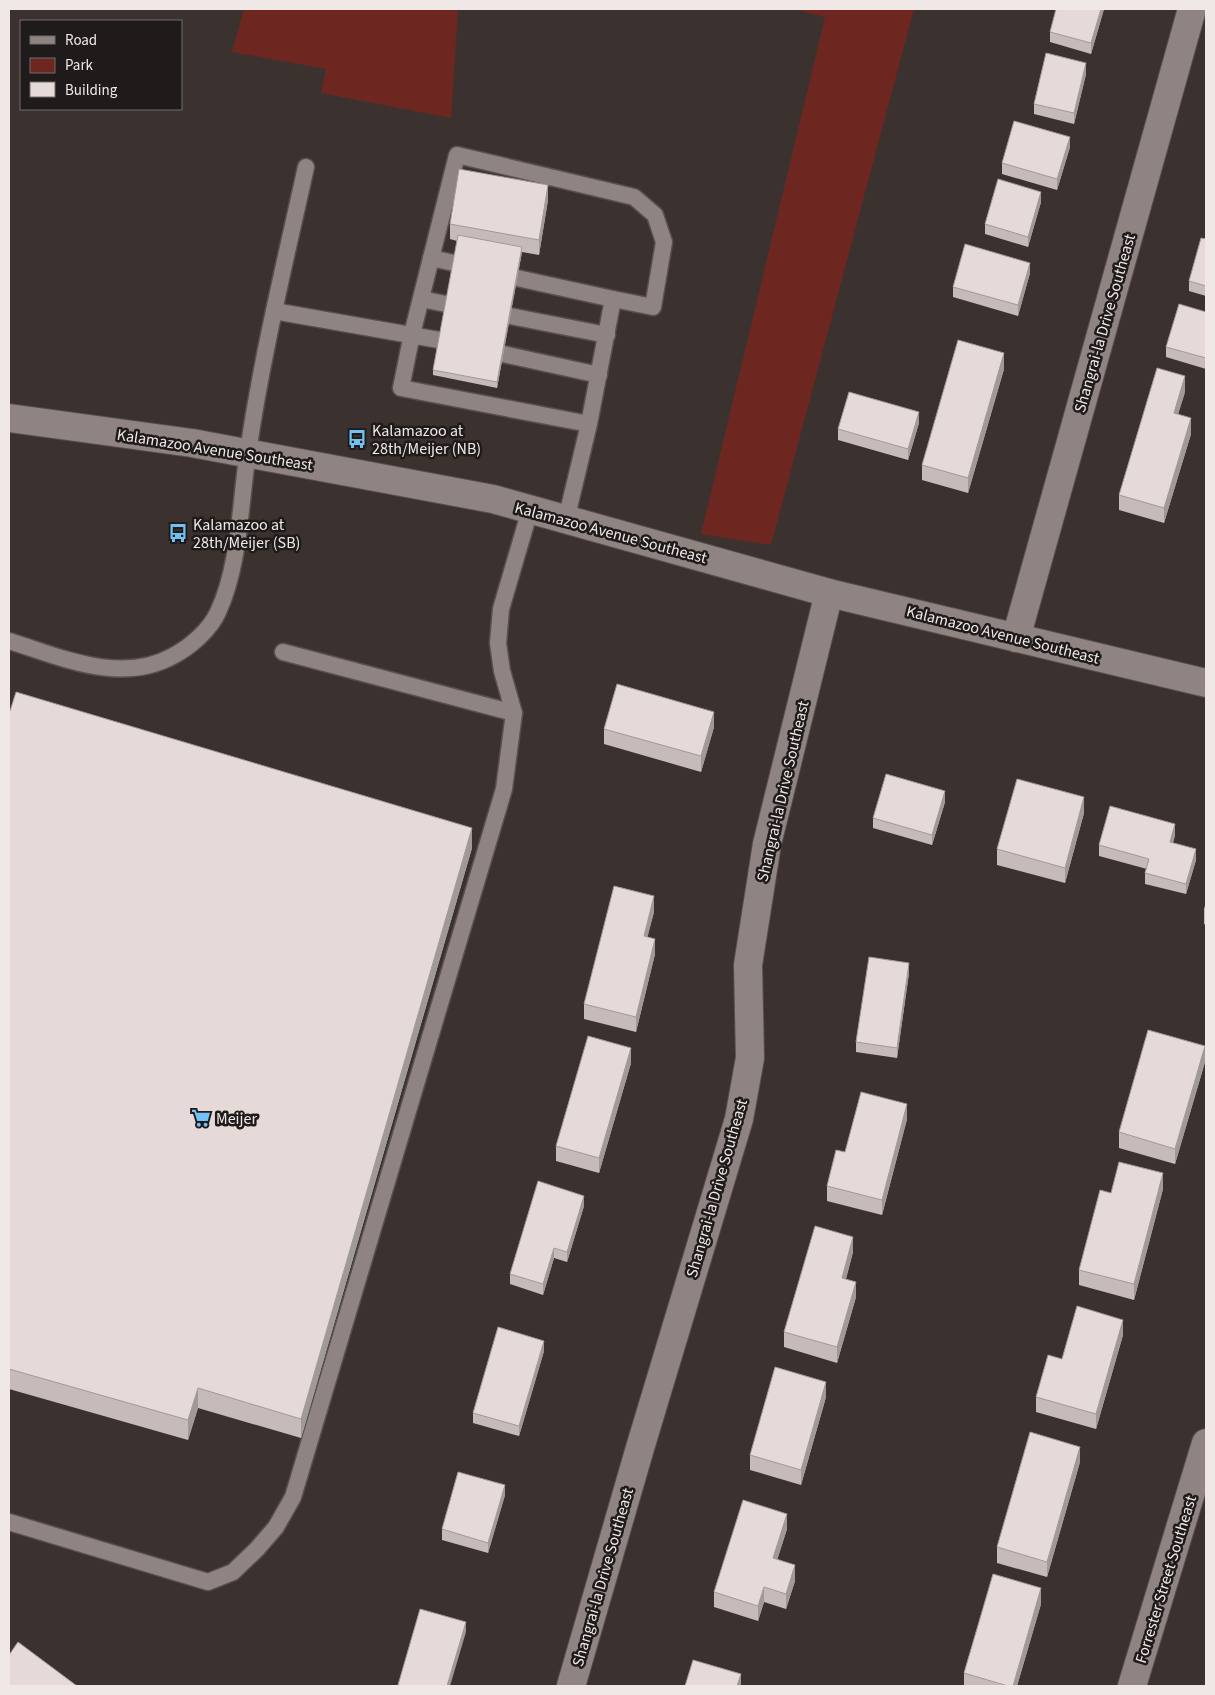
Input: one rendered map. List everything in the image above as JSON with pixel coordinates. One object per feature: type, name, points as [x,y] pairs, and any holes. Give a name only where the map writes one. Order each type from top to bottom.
[{"type":"street","name":"Shangrai-la Drive Southeast","points":[[1016,638],[1192,9]]},
{"type":"street","name":"Kalamazoo Avenue Southeast","points":[[9,418],[192,443],[493,499],[829,593],[1206,683]]},
{"type":"street","name":"Shangrai-la Drive Southeast","points":[[571,1686],[642,1438],[739,1118],[750,1058],[748,965],[767,844],[829,593]]},
{"type":"street","name":"Forrester Street Southeast","points":[[1132,1686],[1206,1443]]},
{"type":"lane","points":[[517,278],[654,307],[664,242],[655,215],[634,197],[457,155],[420,299],[401,388],[589,424]]},
{"type":"lane","points":[[9,641],[84,664],[115,669],[144,668],[173,656],[199,637],[218,614],[229,584],[240,520],[247,454],[274,311],[306,167]]},
{"type":"lane","points":[[431,258],[454,263]]},
{"type":"lane","points":[[420,299],[446,304]]},
{"type":"lane","points":[[566,520],[589,424],[613,299]]},
{"type":"lane","points":[[274,311],[439,340]]},
{"type":"lane","points":[[510,316],[607,335]]},
{"type":"lane","points":[[503,354],[599,376]]},
{"type":"lane","points":[[9,1522],[208,1582],[233,1572],[257,1549],[276,1527],[293,1497],[504,789],[514,713],[502,671],[498,643],[501,608],[530,510]]},
{"type":"lane","points":[[283,652],[514,713]]},
{"type":"green space","points":[[244,9],[458,9],[451,118],[321,93],[326,69],[232,52]]},
{"type":"green space","points":[[793,9],[914,9],[771,545],[701,534],[825,17]]},
{"type":"building","points":[[1056,9],[1101,9],[1091,43],[1050,32]]},
{"type":"building","points":[[1046,53],[1086,63],[1074,113],[1034,104]]},
{"type":"building","points":[[1014,121],[1070,137],[1057,179],[1002,163]]},
{"type":"building","points":[[459,169],[548,185],[539,240],[450,224]]},
{"type":"building","points":[[998,179],[1041,192],[1028,237],[985,224]]},
{"type":"building","points":[[458,235],[522,247],[497,382],[433,370]]},
{"type":"building","points":[[1201,238],[1206,239],[1206,286],[1189,281]]},
{"type":"building","points":[[965,244],[1030,263],[1018,305],[953,287]]},
{"type":"building","points":[[1179,304],[1206,312],[1206,358],[1166,347]]},
{"type":"building","points":[[958,340],[1004,353],[968,478],[922,465]]},
{"type":"building","points":[[1157,368],[1185,376],[1174,413],[1191,418],[1164,508],[1119,495]]},
{"type":"building","points":[[849,392],[919,412],[908,449],[838,429]]},
{"type":"building","points":[[617,684],[714,712],[701,756],[604,729]]},
{"type":"building","name":"Meijer","points":[[16,692],[472,828],[301,1419],[198,1388],[188,1420],[9,1369],[9,711]]},
{"type":"building","points":[[886,774],[945,791],[932,835],[873,818]]},
{"type":"building","points":[[1017,779],[1084,797],[1065,868],[997,849]]},
{"type":"building","points":[[1110,806],[1175,824],[1170,842],[1196,849],[1186,884],[1145,873],[1149,859],[1099,845]]},
{"type":"building","points":[[614,886],[654,896],[644,936],[655,939],[636,1017],[584,1004]]},
{"type":"building","points":[[869,957],[909,963],[897,1048],[856,1042]]},
{"type":"building","points":[[1148,1030],[1205,1046],[1175,1149],[1119,1132]]},
{"type":"building","points":[[588,1036],[631,1048],[599,1158],[556,1146]]},
{"type":"building","points":[[861,1092],[907,1104],[882,1200],[827,1186],[836,1150],[845,1152]]},
{"type":"building","points":[[1119,1162],[1163,1173],[1134,1284],[1079,1270],[1100,1190],[1111,1193]]},
{"type":"building","points":[[538,1181],[584,1196],[567,1252],[554,1248],[543,1284],[510,1274]]},
{"type":"building","points":[[815,1226],[853,1237],[842,1278],[856,1282],[837,1347],[784,1332]]},
{"type":"building","points":[[1077,1306],[1123,1320],[1096,1414],[1036,1397],[1048,1355],[1062,1359]]},
{"type":"building","points":[[498,1327],[544,1341],[519,1426],[473,1413]]},
{"type":"building","points":[[775,1367],[826,1382],[801,1470],[750,1455]]},
{"type":"building","points":[[1030,1432],[1080,1447],[1047,1562],[997,1547]]},
{"type":"building","points":[[458,1472],[505,1485],[488,1543],[442,1529]]},
{"type":"building","points":[[743,1500],[787,1514],[773,1558],[795,1565],[786,1594],[764,1587],[758,1606],[714,1592]]},
{"type":"building","points":[[993,1574],[1041,1588],[1013,1686],[964,1673]]},
{"type":"building","points":[[420,1609],[466,1622],[447,1686],[398,1685]]},
{"type":"building","points":[[18,1642],[77,1686],[9,1686],[9,1655]]},
{"type":"building","points":[[693,1660],[741,1674],[737,1686],[685,1686]]},
{"type":"place","name":"Kalamazoo at 28th/Meijer (NB)","points":[[357,439]]},
{"type":"place","name":"Kalamazoo at 28th/Meijer (SB)","points":[[178,533]]},
{"type":"place","name":"Meijer","points":[[201,1118]]}]
